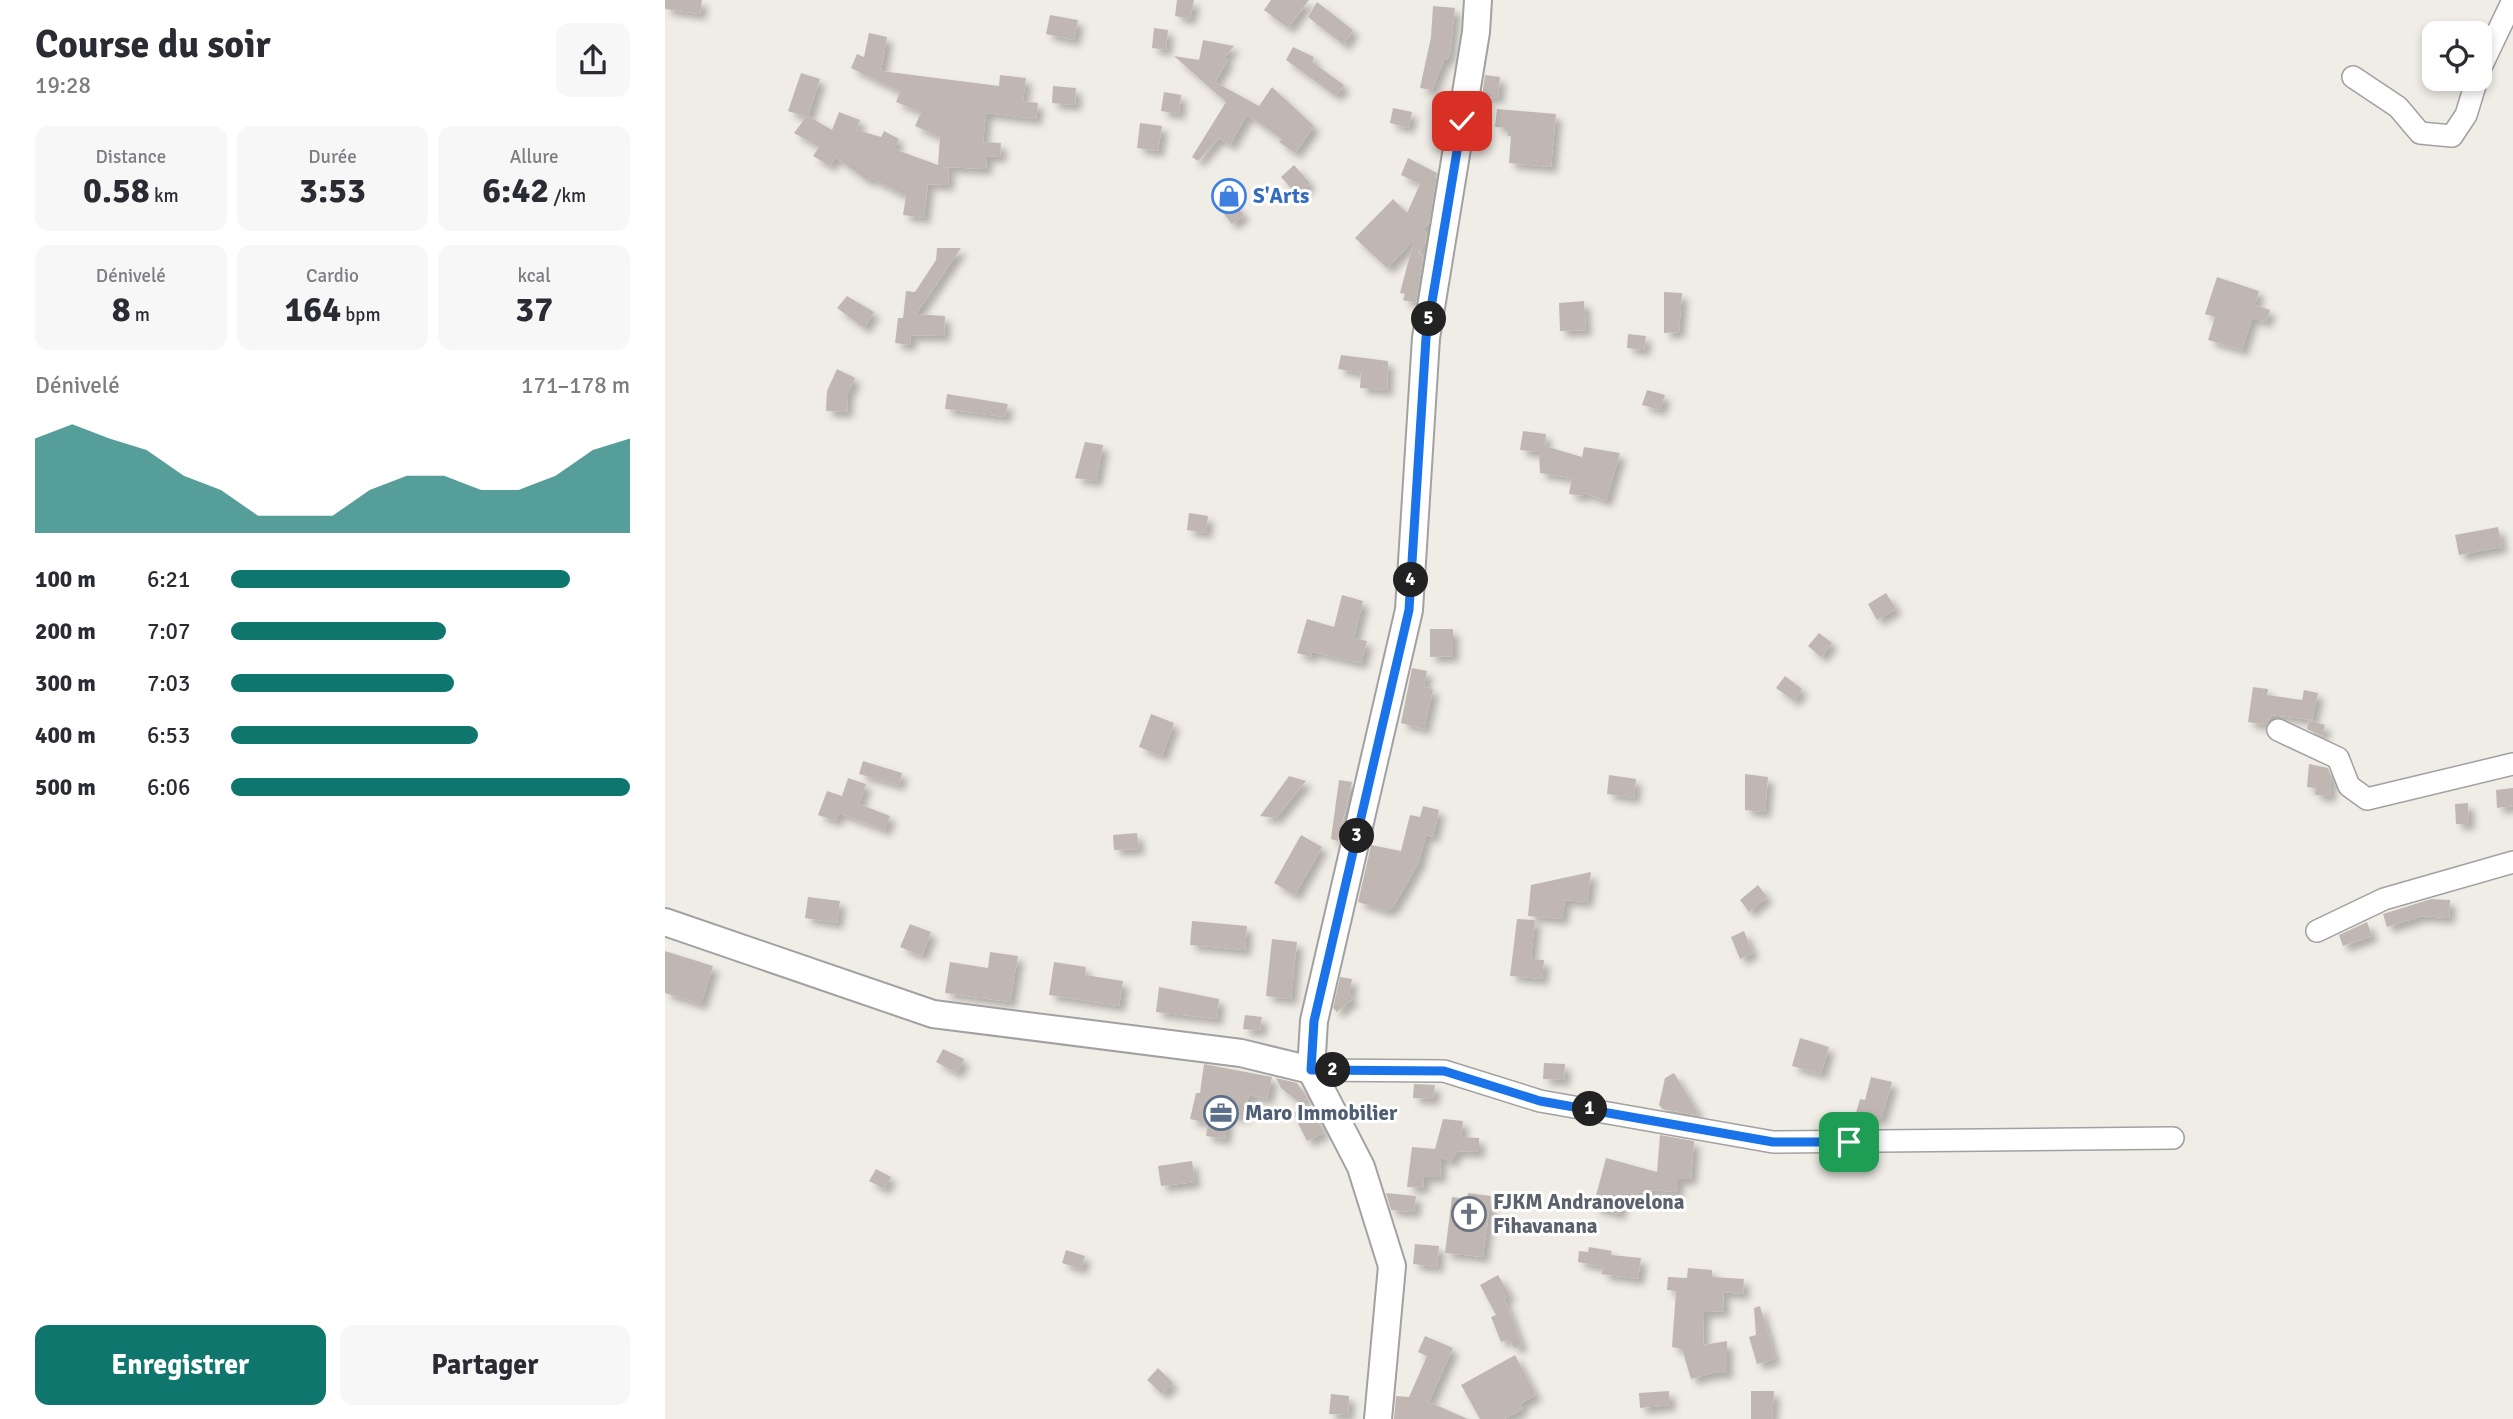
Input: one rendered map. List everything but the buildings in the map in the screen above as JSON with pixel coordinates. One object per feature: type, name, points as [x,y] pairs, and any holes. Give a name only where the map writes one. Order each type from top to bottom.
[{"type":"street","points":[[1378,1419],[1392,1266],[1361,1167],[1311,1070],[1314,1021],[1409,610],[1426,338],[1474,45],[1478,0]]},
{"type":"street","points":[[2492,44],[2513,0]]},
{"type":"street","points":[[2353,76],[2398,107],[2420,133],[2452,136],[2466,115],[2473,91]]},
{"type":"street","points":[[2278,730],[2338,758],[2349,786],[2367,799],[2513,764]]},
{"type":"street","points":[[2317,931],[2384,899],[2513,862]]},
{"type":"street","points":[[665,922],[933,1014],[1241,1053],[1311,1070],[1444,1071],[1540,1101],[1773,1142],[2173,1138]]},
{"type":"place","name":"S'Arts","points":[[1229,196]]},
{"type":"place","name":"Maro Immobilier","points":[[1221,1113]]},
{"type":"place","name":"FJKM Andranovelona Fihavanana","points":[[1469,1214]]},
{"type":"route","points":[[1462,121],[1426,338],[1409,610],[1314,1021],[1311,1070],[1444,1071],[1540,1101],[1773,1142],[1849,1142]]}]
